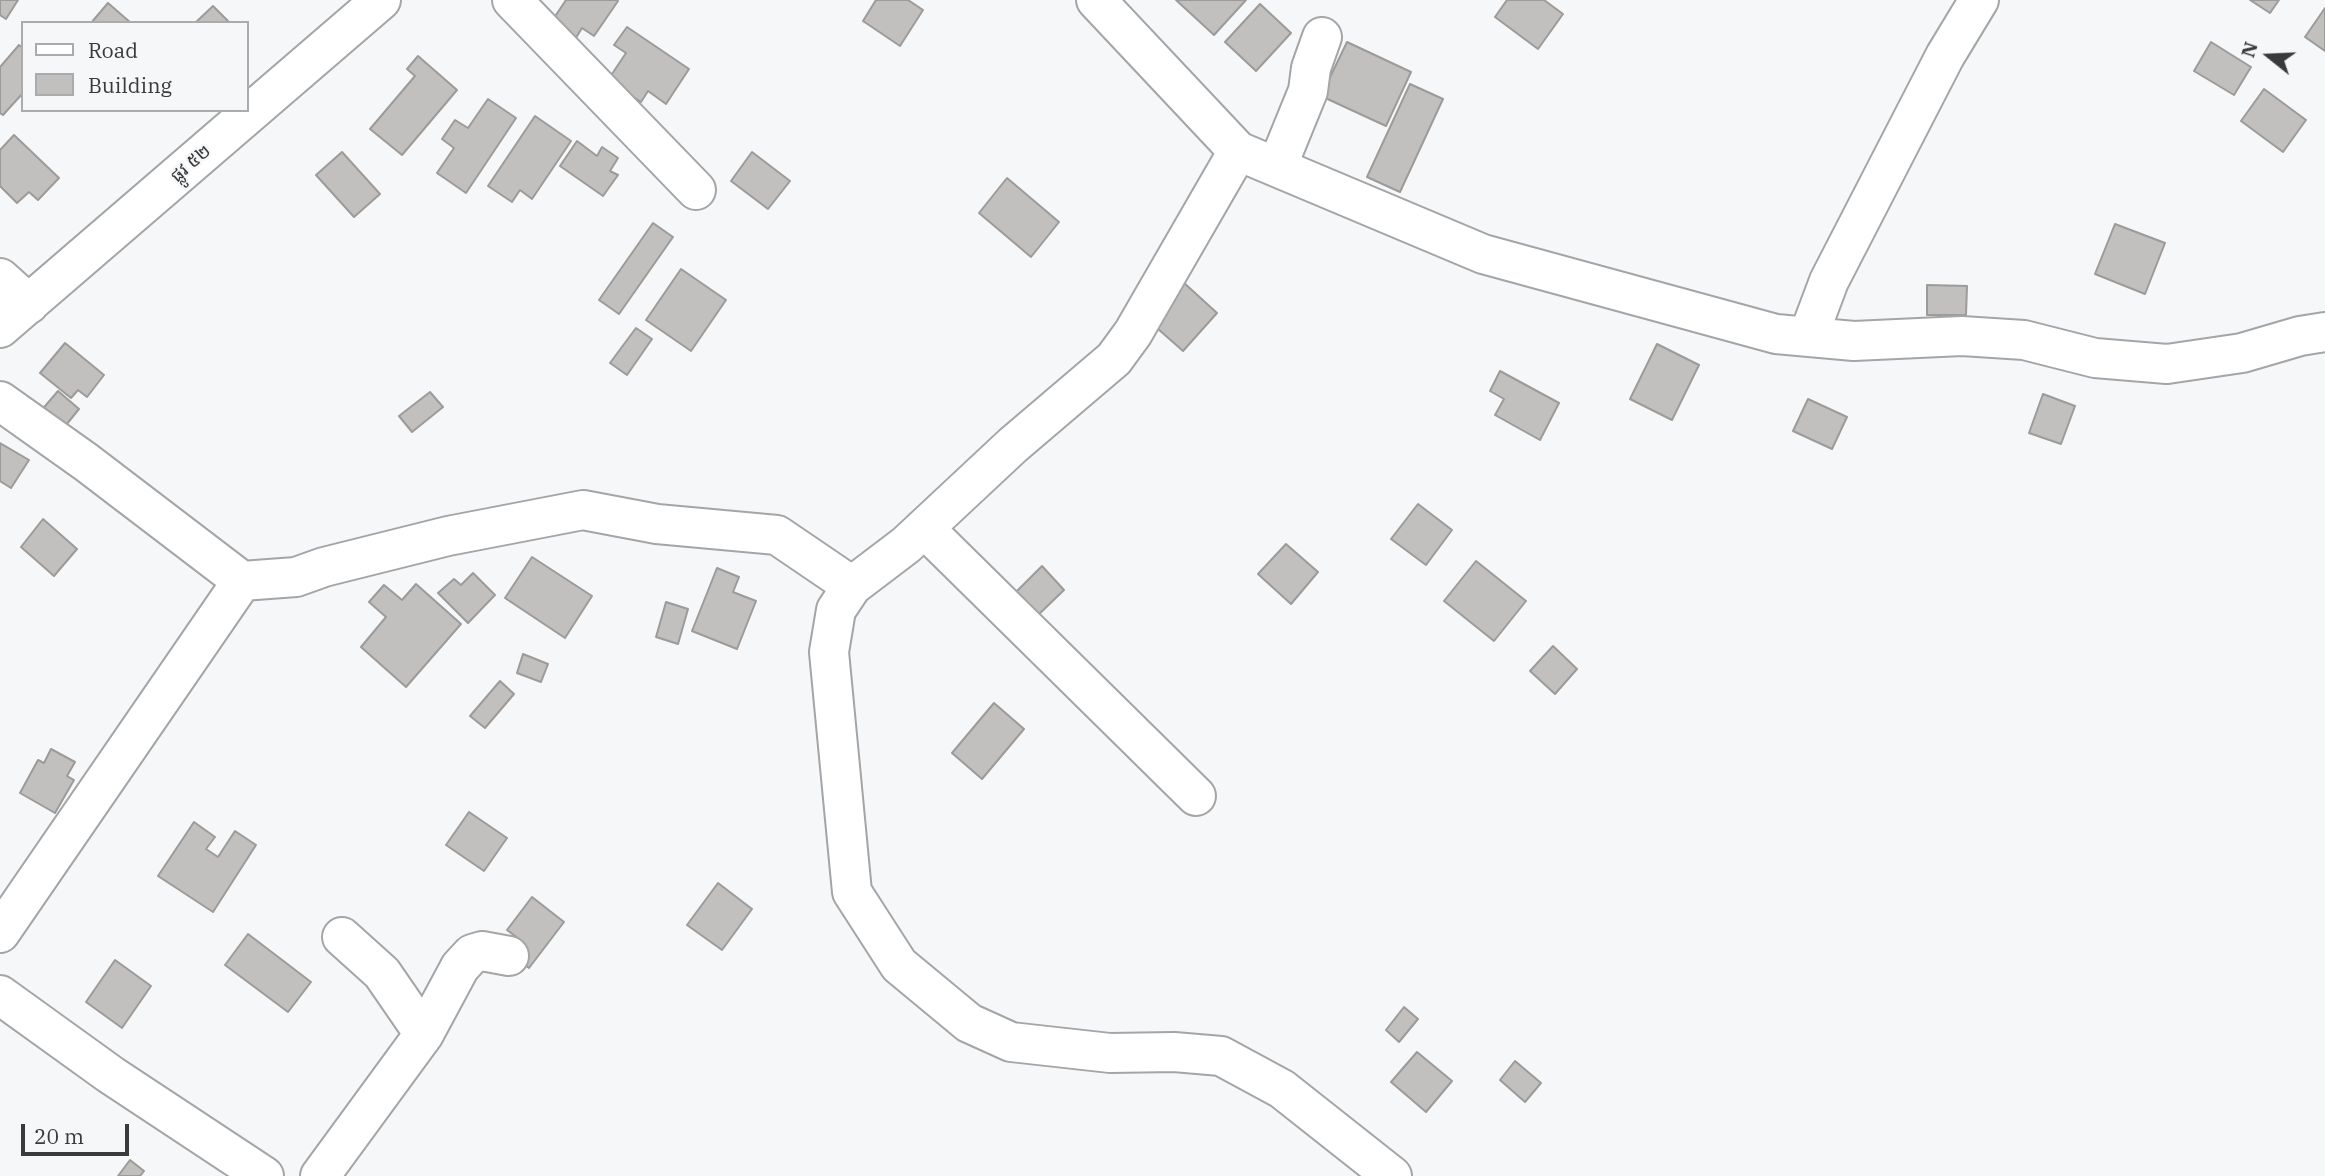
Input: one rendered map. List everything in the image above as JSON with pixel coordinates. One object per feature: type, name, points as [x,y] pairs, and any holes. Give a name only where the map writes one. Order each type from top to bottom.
[{"type":"street","name":"ផ្លូវ ៥២","points":[[0,328],[381,0]]},
{"type":"street","points":[[512,0],[696,190]]},
{"type":"street","points":[[1808,337],[1829,281],[1945,56],[1979,0]]},
{"type":"street","points":[[1102,2],[1238,151],[1483,254],[1776,334],[1854,341],[1962,336],[2024,340],[2095,358],[2167,364],[2242,353],[2300,336],[2325,332]]},
{"type":"street","points":[[1277,167],[1308,91],[1311,68],[1322,37]]},
{"type":"street","points":[[1238,151],[1133,333],[1114,359],[1013,445],[906,545],[852,586],[836,610],[830,652],[852,891],[899,965],[970,1023],[1011,1042],[1110,1053],[1174,1052],[1221,1056],[1282,1089],[1392,1176]]},
{"type":"street","points":[[0,278],[29,303]]},
{"type":"street","points":[[0,401],[86,462],[242,581],[296,578],[324,567],[448,536],[583,510],[657,524],[777,536],[852,586]]},
{"type":"street","points":[[924,528],[1196,796]]},
{"type":"street","points":[[0,933],[242,581]]},
{"type":"street","points":[[342,937],[382,973],[424,1034]]},
{"type":"street","points":[[320,1176],[424,1034],[460,967],[472,954],[482,951],[509,956]]},
{"type":"street","points":[[0,995],[111,1075],[264,1176]]},
{"type":"building","points":[[0,0],[18,0],[6,19],[0,15]]},
{"type":"building","points":[[566,0],[618,1],[594,36],[582,28],[574,41],[550,24]]},
{"type":"building","points":[[876,0],[908,0],[923,10],[900,46],[863,21]]},
{"type":"building","points":[[1176,0],[1246,0],[1214,35]]},
{"type":"building","points":[[1507,0],[1544,0],[1563,14],[1538,49],[1495,17]]},
{"type":"building","points":[[2250,0],[2279,0],[2270,13]]},
{"type":"building","points":[[108,3],[129,21],[93,21]]},
{"type":"building","points":[[1260,4],[1291,33],[1256,71],[1225,42]]},
{"type":"building","points":[[213,6],[228,21],[197,21]]},
{"type":"building","points":[[2325,8],[2325,51],[2305,37]]},
{"type":"building","points":[[627,27],[689,69],[666,104],[648,91],[641,102],[608,80],[626,53],[614,45]]},
{"type":"building","points":[[1347,42],[1411,72],[1386,126],[1321,96]]},
{"type":"building","points":[[2211,42],[2251,67],[2234,95],[2194,71]]},
{"type":"building","points":[[19,45],[21,46],[21,95],[3,115],[0,113],[0,67]]},
{"type":"building","points":[[418,56],[457,90],[402,155],[370,129],[415,76],[407,69]]},
{"type":"building","points":[[1410,84],[1443,99],[1400,192],[1367,177]]},
{"type":"building","points":[[2264,89],[2306,120],[2283,152],[2241,121]]},
{"type":"building","points":[[488,99],[516,118],[466,193],[437,173],[454,148],[442,139],[455,120],[468,128]]},
{"type":"building","points":[[535,116],[571,141],[532,199],[520,190],[512,202],[488,186]]},
{"type":"building","points":[[14,135],[59,178],[38,200],[29,192],[17,203],[0,186],[0,150]]},
{"type":"building","points":[[577,141],[597,156],[602,147],[618,158],[610,171],[618,175],[603,196],[560,166]]},
{"type":"building","points":[[342,152],[380,194],[354,217],[316,175]]},
{"type":"building","points":[[752,152],[790,181],[768,209],[731,181]]},
{"type":"building","points":[[1007,178],[1059,222],[1031,257],[979,213]]},
{"type":"building","points":[[653,223],[673,237],[619,314],[599,300]]},
{"type":"building","points":[[2115,224],[2165,243],[2145,294],[2095,274]]},
{"type":"building","points":[[681,269],[726,300],[691,351],[646,320]]},
{"type":"building","points":[[1183,282],[1217,313],[1183,351],[1149,321]]},
{"type":"building","points":[[1927,285],[1967,286],[1966,315],[1927,315]]},
{"type":"building","points":[[636,328],[652,339],[627,375],[610,363]]},
{"type":"building","points":[[65,343],[104,375],[87,397],[78,390],[71,398],[40,373]]},
{"type":"building","points":[[1657,344],[1699,365],[1672,420],[1630,399]]},
{"type":"building","points":[[1500,371],[1559,403],[1540,440],[1495,415],[1504,399],[1490,391]]},
{"type":"building","points":[[58,391],[79,409],[62,430],[40,412]]},
{"type":"building","points":[[430,392],[443,407],[412,432],[399,416]]},
{"type":"building","points":[[2043,394],[2075,406],[2061,444],[2029,433]]},
{"type":"building","points":[[1808,399],[1847,417],[1832,449],[1793,431]]},
{"type":"building","points":[[0,443],[29,460],[11,488],[0,481]]},
{"type":"building","points":[[1418,504],[1452,530],[1426,565],[1391,539]]},
{"type":"building","points":[[43,519],[77,549],[54,576],[21,547]]},
{"type":"building","points":[[1286,544],[1318,572],[1291,604],[1258,574]]},
{"type":"building","points":[[532,557],[592,596],[565,638],[505,598]]},
{"type":"building","points":[[1476,561],[1526,601],[1494,641],[1444,601]]},
{"type":"building","points":[[1042,566],[1064,590],[1034,619],[1012,596]]},
{"type":"building","points":[[717,568],[739,577],[733,592],[756,601],[737,649],[692,631]]},
{"type":"building","points":[[473,573],[495,595],[468,623],[438,593],[454,579],[461,585]]},
{"type":"building","points":[[416,584],[461,624],[406,687],[361,647],[386,617],[369,602],[384,585],[402,600]]},
{"type":"building","points":[[666,602],[688,609],[678,644],[656,637]]},
{"type":"building","points":[[1553,646],[1577,669],[1555,694],[1530,671]]},
{"type":"building","points":[[523,654],[548,664],[541,682],[517,673]]},
{"type":"building","points":[[500,681],[514,694],[485,728],[470,716]]},
{"type":"building","points":[[994,703],[1024,729],[982,779],[952,753]]},
{"type":"building","points":[[51,749],[75,762],[67,776],[74,780],[55,813],[20,793],[38,760],[44,763]]},
{"type":"building","points":[[469,812],[507,838],[484,871],[446,845]]},
{"type":"building","points":[[194,822],[215,837],[206,849],[218,857],[235,831],[256,845],[213,912],[158,876]]},
{"type":"building","points":[[718,883],[752,909],[722,950],[687,925]]},
{"type":"building","points":[[532,897],[564,922],[529,968],[508,953],[519,939],[507,930]]},
{"type":"building","points":[[248,934],[311,982],[288,1012],[225,965]]},
{"type":"building","points":[[115,960],[151,986],[122,1028],[86,1002]]},
{"type":"building","points":[[1404,1007],[1418,1019],[1399,1042],[1386,1030]]},
{"type":"building","points":[[1417,1052],[1452,1081],[1426,1112],[1391,1082]]},
{"type":"building","points":[[1515,1061],[1541,1083],[1525,1102],[1500,1080]]},
{"type":"building","points":[[130,1160],[144,1171],[140,1176],[118,1176]]}]
